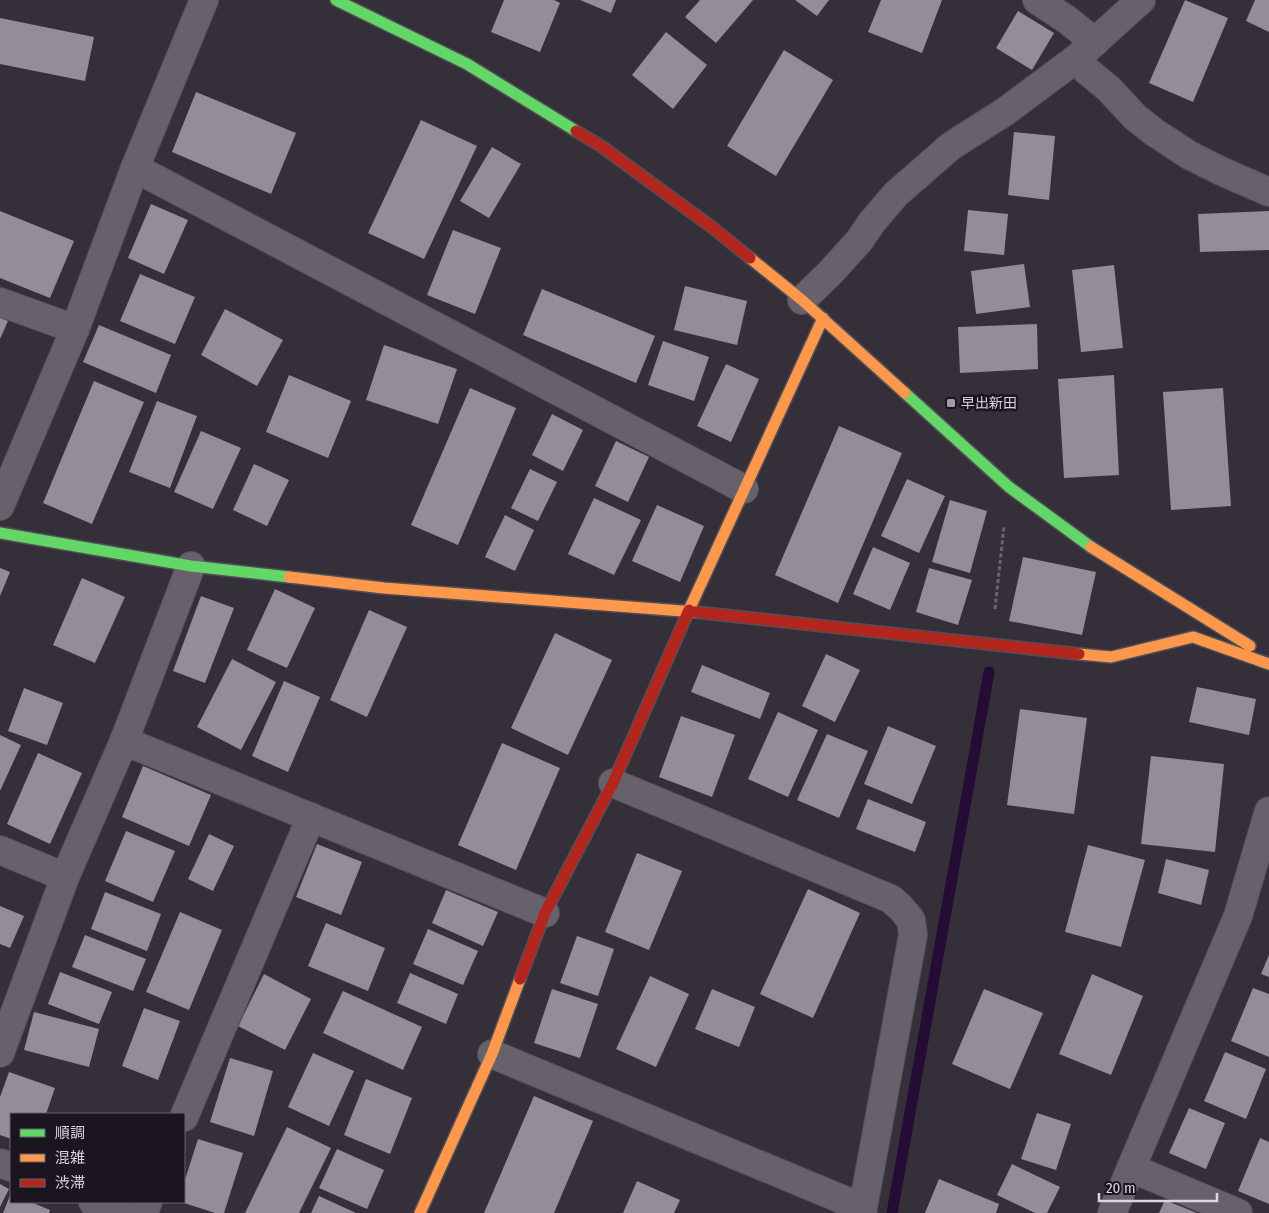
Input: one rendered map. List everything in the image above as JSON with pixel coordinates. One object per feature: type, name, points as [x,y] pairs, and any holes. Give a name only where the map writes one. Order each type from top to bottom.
[{"type":"street","points":[[0,506],[75,329],[135,168],[204,0]]},
{"type":"street","points":[[336,0],[467,64],[601,146],[713,228],[802,300],[1008,487],[1095,550],[1269,658]]},
{"type":"street","points":[[1037,0],[1066,19],[1086,50],[1086,70],[1154,132],[1188,155],[1269,192]]},
{"type":"street","points":[[802,300],[859,241],[872,222],[902,188],[951,146],[1006,111],[1086,50],[1141,0]]},
{"type":"street","points":[[135,168],[744,489]]},
{"type":"street","points":[[0,302],[75,329]]},
{"type":"street","points":[[420,1213],[492,1054],[545,913],[613,783],[688,611],[823,318]]},
{"type":"street","points":[[0,533],[191,566],[384,588],[688,611],[1111,657],[1193,637],[1269,664]]},
{"type":"street","points":[[0,1053],[65,877],[124,741],[191,566]]},
{"type":"street","points":[[124,741],[545,913]]},
{"type":"street","points":[[492,1054],[862,1210],[913,935],[911,920],[891,898],[613,783]]},
{"type":"street","points":[[1112,1213],[1238,916],[1269,811]]},
{"type":"street","points":[[185,1115],[311,817]]},
{"type":"street","points":[[0,850],[65,877]]},
{"type":"street","points":[[1131,1168],[1238,1213]]},
{"type":"street","points":[[95,1203],[120,1213]]},
{"type":"path","points":[[992,644],[1008,487]]},
{"type":"building","points":[[504,0],[554,0],[560,3],[540,52],[491,32]]},
{"type":"building","points":[[580,0],[616,0],[611,13]]},
{"type":"building","points":[[700,0],[753,0],[716,43],[685,17]]},
{"type":"building","points":[[795,0],[829,0],[817,16]]},
{"type":"building","points":[[881,0],[942,0],[922,53],[868,32]]},
{"type":"building","points":[[1185,0],[1228,18],[1193,102],[1149,83]]},
{"type":"building","points":[[1255,0],[1269,0],[1269,32],[1246,21]]},
{"type":"building","points":[[1018,11],[1054,33],[1032,70],[996,48]]},
{"type":"building","points":[[0,18],[94,37],[85,81],[0,64]]},
{"type":"building","points":[[666,32],[707,65],[673,109],[632,75]]},
{"type":"building","points":[[784,50],[833,80],[776,176],[727,146]]},
{"type":"building","points":[[196,92],[296,133],[271,194],[172,152]]},
{"type":"building","points":[[421,120],[477,146],[424,259],[368,233]]},
{"type":"building","points":[[1014,132],[1055,136],[1049,200],[1008,195]]},
{"type":"building","points":[[492,147],[521,164],[489,218],[460,201]]},
{"type":"building","points":[[151,204],[188,220],[164,274],[128,258]]},
{"type":"building","points":[[968,210],[1008,214],[1004,255],[964,251]]},
{"type":"building","points":[[0,211],[74,241],[50,298],[0,278]]},
{"type":"building","points":[[1269,211],[1269,250],[1200,252],[1198,214]]},
{"type":"building","points":[[453,230],[501,248],[475,314],[427,295]]},
{"type":"building","points":[[1024,264],[1030,307],[976,314],[971,271]]},
{"type":"building","points":[[1114,265],[1123,348],[1081,352],[1072,270]]},
{"type":"building","points":[[140,274],[195,297],[175,344],[120,321]]},
{"type":"building","points":[[685,286],[747,301],[737,345],[674,330]]},
{"type":"building","points":[[542,289],[655,336],[636,383],[523,335]]},
{"type":"building","points":[[225,309],[283,340],[257,386],[201,355]]},
{"type":"building","points":[[0,317],[8,321],[0,339]]},
{"type":"building","points":[[1037,324],[1038,369],[960,373],[958,327]]},
{"type":"building","points":[[99,325],[171,355],[156,393],[83,362]]},
{"type":"building","points":[[663,341],[709,357],[694,401],[648,385]]},
{"type":"building","points":[[384,345],[457,369],[438,424],[366,400]]},
{"type":"building","points":[[726,364],[759,379],[731,442],[697,426]]},
{"type":"building","points":[[289,375],[351,401],[328,458],[266,432]]},
{"type":"building","points":[[1114,375],[1119,475],[1064,478],[1058,379]]},
{"type":"building","points":[[94,381],[144,402],[92,524],[43,503]]},
{"type":"building","points":[[470,388],[516,408],[458,545],[411,525]]},
{"type":"building","points":[[1223,388],[1231,506],[1171,510],[1163,392]]},
{"type":"building","points":[[157,401],[197,416],[170,488],[129,472]]},
{"type":"building","points":[[552,414],[583,430],[563,471],[532,455]]},
{"type":"building","points":[[839,426],[902,453],[838,603],[775,575]]},
{"type":"building","points":[[201,431],[241,448],[213,509],[174,492]]},
{"type":"building","points":[[616,441],[649,457],[628,502],[595,486]]},
{"type":"building","points":[[254,464],[289,480],[267,526],[233,510]]},
{"type":"building","points":[[530,469],[557,482],[538,521],[511,508]]},
{"type":"building","points":[[907,479],[945,496],[919,553],[881,536]]},
{"type":"building","points":[[594,498],[641,520],[614,575],[568,554]]},
{"type":"building","points":[[950,500],[987,511],[970,573],[932,562]]},
{"type":"building","points":[[657,505],[704,526],[680,582],[632,561]]},
{"type":"building","points":[[505,515],[534,530],[515,571],[485,557]]},
{"type":"building","points":[[873,547],[910,563],[890,610],[853,594]]},
{"type":"building","points":[[1023,557],[1096,572],[1082,635],[1009,621]]},
{"type":"building","points":[[0,568],[10,572],[0,596]]},
{"type":"building","points":[[929,568],[972,580],[958,625],[916,612]]},
{"type":"building","points":[[82,578],[125,597],[95,663],[53,645]]},
{"type":"building","points":[[275,589],[315,608],[287,668],[247,650]]},
{"type":"building","points":[[201,596],[234,608],[205,683],[173,671]]},
{"type":"building","points":[[369,610],[407,627],[367,717],[330,700]]},
{"type":"building","points":[[555,633],[612,660],[568,755],[511,728]]},
{"type":"building","points":[[826,654],[860,670],[835,722],[802,706]]},
{"type":"building","points":[[232,659],[276,682],[241,750],[197,727]]},
{"type":"building","points":[[702,665],[770,693],[760,719],[691,692]]},
{"type":"building","points":[[284,681],[320,697],[288,772],[252,756]]},
{"type":"building","points":[[1197,687],[1256,699],[1249,735],[1189,722]]},
{"type":"building","points":[[24,688],[63,703],[47,745],[8,731]]},
{"type":"building","points":[[1020,709],[1087,718],[1074,814],[1007,805]]},
{"type":"building","points":[[778,712],[818,730],[788,797],[748,779]]},
{"type":"building","points":[[681,716],[735,735],[712,797],[659,777]]},
{"type":"building","points":[[888,726],[936,746],[912,804],[864,784]]},
{"type":"building","points":[[827,734],[868,751],[839,818],[797,800]]},
{"type":"building","points":[[0,735],[21,745],[0,791]]},
{"type":"building","points":[[502,743],[560,768],[516,870],[458,845]]},
{"type":"building","points":[[38,753],[82,773],[50,844],[7,824]]},
{"type":"building","points":[[1151,756],[1224,764],[1215,852],[1141,844]]},
{"type":"building","points":[[143,766],[211,795],[189,846],[122,817]]},
{"type":"building","points":[[868,799],[926,822],[915,852],[856,829]]},
{"type":"building","points":[[126,831],[175,851],[153,902],[105,881]]},
{"type":"building","points":[[209,834],[234,846],[213,891],[188,879]]},
{"type":"building","points":[[317,844],[362,862],[341,915],[296,897]]},
{"type":"building","points":[[1088,845],[1145,860],[1121,947],[1065,932]]},
{"type":"building","points":[[637,853],[682,871],[649,950],[605,932]]},
{"type":"building","points":[[1166,859],[1209,870],[1201,905],[1158,893]]},
{"type":"building","points":[[808,889],[860,913],[813,1018],[760,994]]},
{"type":"building","points":[[446,890],[498,912],[483,946],[432,923]]},
{"type":"building","points":[[105,892],[161,914],[147,951],[91,929]]},
{"type":"building","points":[[0,906],[24,916],[10,948],[0,944]]},
{"type":"building","points":[[180,912],[222,930],[189,1010],[146,992]]},
{"type":"building","points":[[326,923],[385,948],[368,991],[308,966]]},
{"type":"building","points":[[428,929],[478,951],[463,985],[413,964]]},
{"type":"building","points":[[85,935],[146,959],[133,991],[72,967]]},
{"type":"building","points":[[577,936],[614,949],[598,996],[560,983]]},
{"type":"building","points":[[1269,955],[1269,977],[1261,974]]},
{"type":"building","points":[[60,972],[112,992],[99,1024],[48,1004]]},
{"type":"building","points":[[410,973],[458,994],[446,1024],[397,1003]]},
{"type":"building","points":[[264,974],[311,999],[285,1050],[238,1026]]},
{"type":"building","points":[[1092,974],[1143,996],[1111,1075],[1059,1054]]},
{"type":"building","points":[[650,976],[689,994],[656,1067],[616,1049]]},
{"type":"building","points":[[1253,988],[1269,994],[1269,1057],[1231,1041]]},
{"type":"building","points":[[552,989],[598,1004],[580,1058],[534,1043]]},
{"type":"building","points":[[712,989],[755,1007],[739,1047],[695,1029]]},
{"type":"building","points":[[984,989],[1043,1013],[1010,1089],[952,1064]]},
{"type":"building","points":[[343,991],[422,1027],[403,1070],[323,1033]]},
{"type":"building","points":[[144,1008],[180,1021],[158,1080],[122,1066]]},
{"type":"building","points":[[34,1012],[99,1029],[89,1067],[24,1050]]},
{"type":"building","points":[[1225,1052],[1266,1069],[1246,1119],[1204,1101]]},
{"type":"building","points":[[313,1053],[354,1071],[329,1126],[288,1107]]},
{"type":"building","points":[[230,1058],[273,1071],[254,1136],[210,1122]]},
{"type":"building","points":[[9,1072],[55,1088],[46,1113],[10,1113],[10,1139],[0,1135],[0,1097]]},
{"type":"building","points":[[366,1079],[412,1098],[390,1154],[344,1135]]},
{"type":"building","points":[[534,1096],[593,1121],[554,1213],[484,1213]]},
{"type":"building","points":[[1189,1108],[1225,1123],[1206,1169],[1169,1153]]},
{"type":"building","points":[[1037,1113],[1071,1124],[1056,1170],[1021,1159]]},
{"type":"building","points":[[287,1127],[331,1148],[299,1213],[245,1213]]},
{"type":"building","points":[[1260,1138],[1269,1142],[1269,1204],[1238,1191]]},
{"type":"building","points":[[198,1139],[243,1153],[224,1213],[215,1213],[184,1203],[185,1180]]},
{"type":"building","points":[[337,1149],[384,1170],[367,1209],[319,1188]]},
{"type":"building","points":[[1012,1164],[1060,1187],[1047,1213],[1035,1213],[997,1195]]},
{"type":"building","points":[[939,1179],[999,1204],[996,1213],[925,1213]]},
{"type":"building","points":[[637,1181],[680,1200],[674,1213],[623,1213]]},
{"type":"building","points":[[0,1184],[9,1189],[0,1207]]},
{"type":"building","points":[[10,1196],[10,1203],[33,1203],[50,1210],[49,1213],[3,1213]]},
{"type":"building","points":[[319,1196],[356,1213],[311,1213]]},
{"type":"building","points":[[1165,1200],[1197,1213],[1159,1213]]},
{"type":"waterway","points":[[892,1213],[989,672]]},
{"type":"traffic: fast","points":[[336,0],[467,64],[576,131]]},
{"type":"traffic: fast","points":[[905,393],[1009,487],[1091,547]]},
{"type":"traffic: fast","points":[[0,533],[191,566],[289,577]]},
{"type":"traffic: slow","points":[[750,258],[802,300],[905,393]]},
{"type":"traffic: slow","points":[[689,610],[823,318]]},
{"type":"traffic: slow","points":[[1091,547],[1250,646]]},
{"type":"traffic: slow","points":[[289,577],[384,588],[695,612]]},
{"type":"traffic: slow","points":[[1079,654],[1111,657],[1193,637],[1269,664]]},
{"type":"traffic: slow","points":[[420,1213],[492,1054],[520,979]]},
{"type":"traffic: jam","points":[[576,131],[601,146],[713,228],[750,258]]},
{"type":"traffic: jam","points":[[520,979],[545,913],[613,783],[689,610]]},
{"type":"traffic: jam","points":[[695,612],[1079,654]]},
{"type":"place","name":"早出新田","points":[[951,403]]}]
